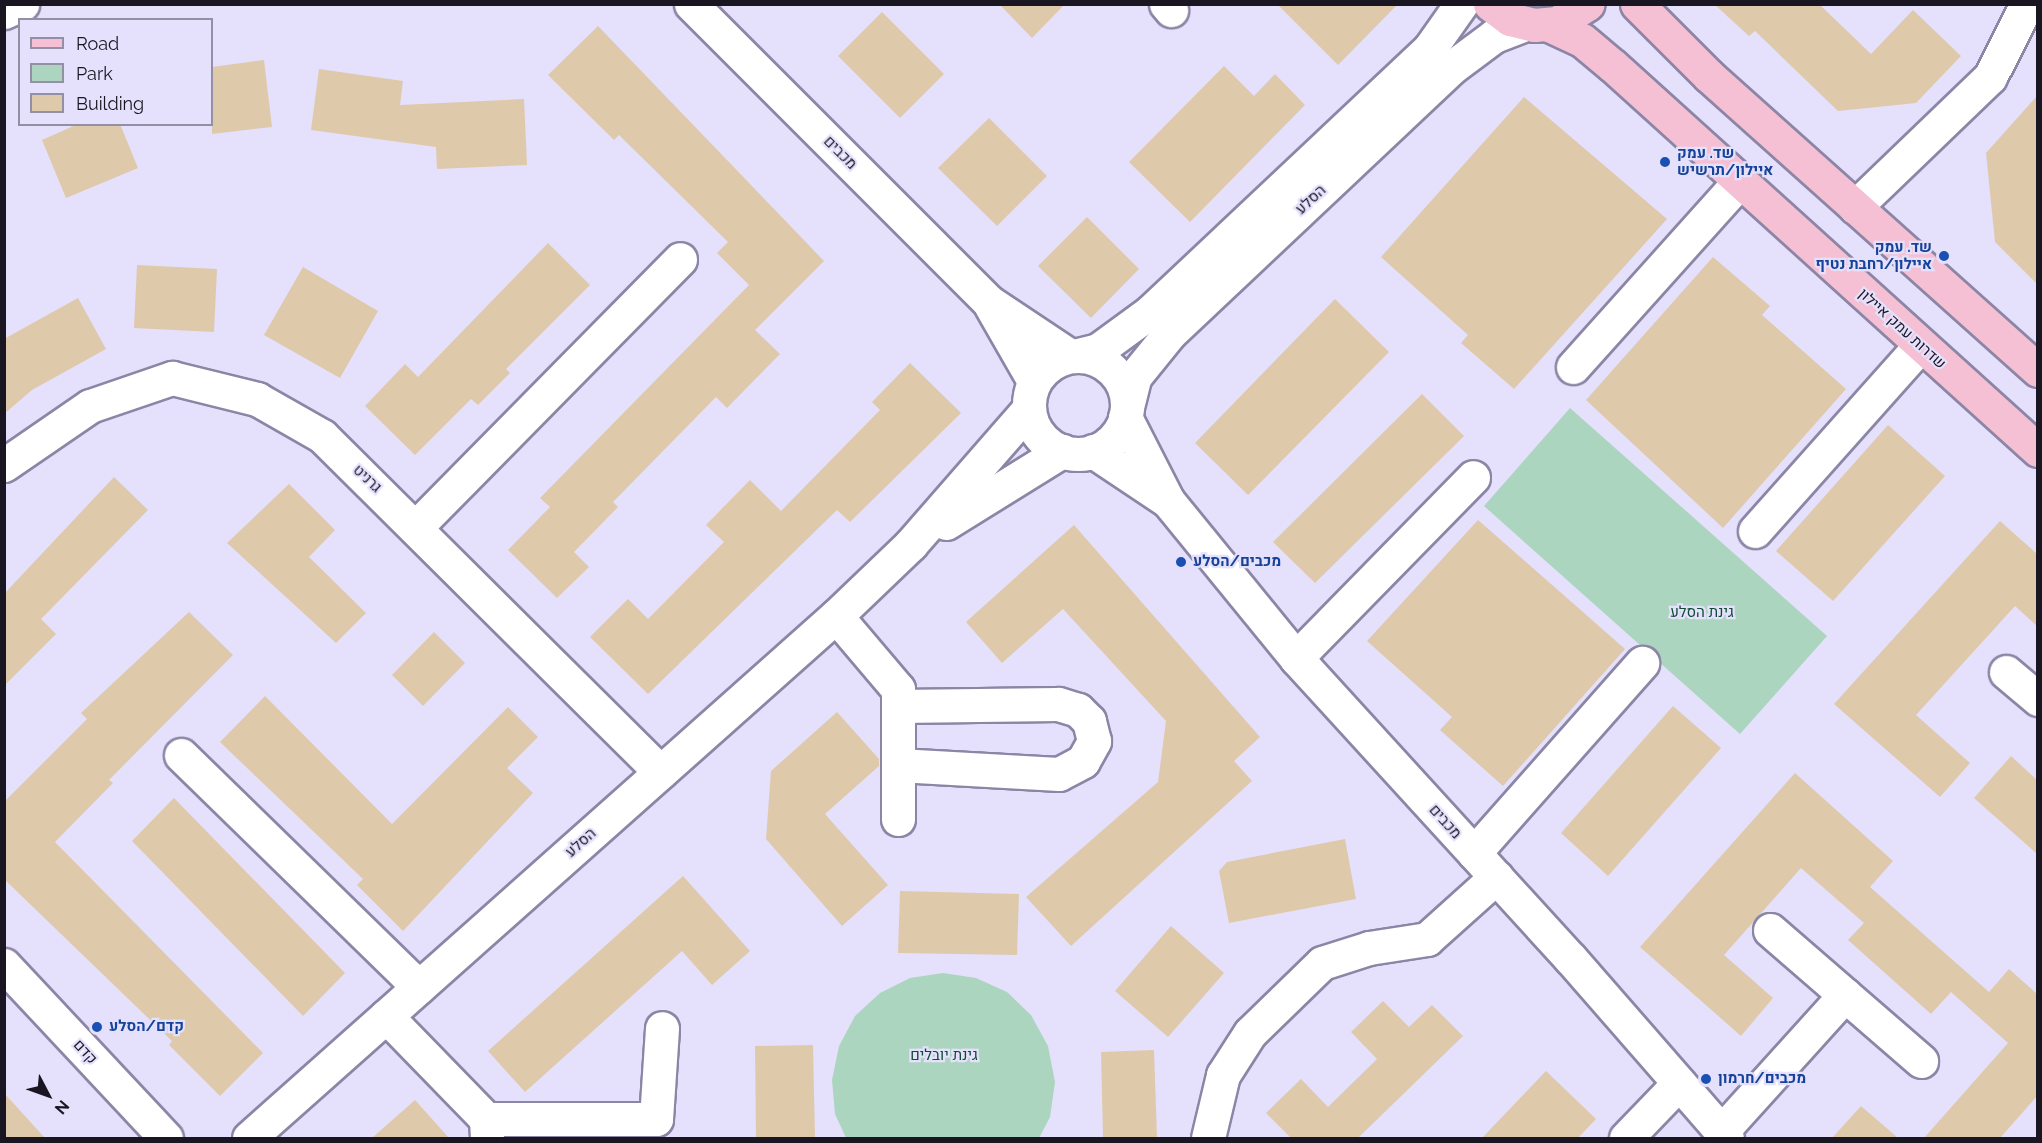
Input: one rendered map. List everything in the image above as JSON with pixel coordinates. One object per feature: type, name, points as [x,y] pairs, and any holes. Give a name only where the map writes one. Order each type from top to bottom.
[{"type":"main road","name":"שדרות עמק איילון","points":[[1490,4],[1510,20],[1537,24],[1582,40],[2037,450]]},
{"type":"main road","points":[[1537,24],[1587,4]]},
{"type":"main road","points":[[1638,4],[1708,76],[2037,370]]},
{"type":"street","points":[[4,12],[22,4]]},
{"type":"street","name":"מכבים","points":[[691,4],[989,302],[1074,356]]},
{"type":"street","name":"הסלע","points":[[1074,356],[1098,350],[1150,312],[1430,48],[1461,4]]},
{"type":"street","points":[[1855,207],[1990,77],[2031,6]]},
{"type":"street","name":"הסלע","points":[[1126,412],[1135,376],[1169,334],[1458,62],[1494,36],[1537,24]]},
{"type":"street","points":[[1573,367],[1739,182]]},
{"type":"street","points":[[416,527],[680,259]]},
{"type":"street","name":"מכבים","points":[[989,302],[1031,395]]},
{"type":"street","points":[[1755,531],[1921,345]]},
{"type":"street","points":[[1074,356],[1094,358],[1117,374],[1126,412],[1113,440],[1077,451],[1039,435],[1031,395],[1044,368],[1074,356]]},
{"type":"street","name":"גרניט","points":[[4,465],[90,406],[172,378],[257,399],[322,436],[660,772]]},
{"type":"street","name":"הסלע","points":[[249,1138],[836,616],[911,544],[1031,395]]},
{"type":"street","name":"מכבים","points":[[1126,412],[1168,501],[1296,658],[1496,877],[1724,1135]]},
{"type":"street","name":"מכבים","points":[[1077,451],[1168,501]]},
{"type":"street","name":"הסלע","points":[[911,544],[1077,451]]},
{"type":"street","points":[[1296,658],[1473,477]]},
{"type":"street","points":[[836,616],[898,689],[898,819]]},
{"type":"street","points":[[1474,853],[1642,663]]},
{"type":"street","points":[[2006,672],[2037,699]]},
{"type":"street","points":[[898,706],[1058,704],[1078,710],[1089,721],[1094,741],[1083,761],[1059,774],[898,765]]},
{"type":"street","points":[[181,755],[419,987]]},
{"type":"street","points":[[1208,1138],[1223,1075],[1250,1033],[1322,963],[1369,948],[1427,939],[1496,877]]},
{"type":"street","points":[[1770,930],[1921,1061]]},
{"type":"street","name":"קדם","points":[[4,965],[166,1138]]},
{"type":"street","points":[[1724,1135],[1845,995]]},
{"type":"street","points":[[386,1016],[486,1129],[656,1119],[662,1028]]},
{"type":"street","points":[[1626,1138],[1679,1083]]},
{"type":"green space","name":"גינת הסלע","points":[[1570,408],[1827,636],[1740,734],[1484,506]]},
{"type":"green space","name":"גינת יובלים","points":[[943,973],[976,978],[1007,992],[1031,1015],[1048,1046],[1055,1082],[1050,1117],[1039,1138],[846,1138],[835,1114],[832,1080],[839,1046],[855,1016],[880,993],[910,978]]},
{"type":"building","points":[[999,4],[1065,4],[1032,38]]},
{"type":"building","points":[[1277,4],[1398,4],[1338,65]]},
{"type":"building","points":[[1714,4],[1819,4],[1871,54],[1913,10],[1961,56],[1916,103],[1838,111],[1755,31],[1749,36]]},
{"type":"building","points":[[882,12],[944,74],[900,118],[838,56]]},
{"type":"building","points":[[598,26],[824,261],[755,330],[780,354],[727,408],[716,397],[613,502],[618,507],[574,552],[589,567],[557,598],[508,550],[550,507],[540,498],[749,285],[717,253],[728,242],[619,135],[614,140],[548,75]]},
{"type":"building","points":[[264,60],[272,127],[212,134],[213,67]]},
{"type":"building","points":[[1224,66],[1254,96],[1275,74],[1305,105],[1190,222],[1129,162]]},
{"type":"building","points":[[319,69],[403,81],[400,105],[524,99],[527,165],[437,169],[436,147],[311,130]]},
{"type":"building","points":[[2037,96],[2037,284],[1995,242],[1986,153]]},
{"type":"building","points":[[1524,97],[1667,219],[1514,389],[1461,343],[1468,335],[1381,257]]},
{"type":"building","points":[[989,118],[1047,176],[997,226],[938,168]]},
{"type":"building","points":[[74,126],[121,126],[138,168],[66,198],[42,140]]},
{"type":"building","points":[[1087,217],[1139,269],[1091,318],[1038,266]]},
{"type":"building","points":[[548,243],[590,285],[506,369],[510,373],[478,405],[471,399],[415,455],[365,406],[405,364],[418,377]]},
{"type":"building","points":[[1713,257],[1770,306],[1762,315],[1846,389],[1723,528],[1586,400]]},
{"type":"building","points":[[137,265],[217,269],[214,332],[134,328]]},
{"type":"building","points":[[303,267],[378,311],[340,378],[264,335]]},
{"type":"building","points":[[78,298],[106,349],[32,390],[4,414],[4,339]]},
{"type":"building","points":[[1335,299],[1389,352],[1248,495],[1195,443]]},
{"type":"building","points":[[910,363],[961,413],[850,522],[837,510],[648,694],[590,637],[628,599],[648,619],[724,542],[706,525],[750,480],[781,511],[880,410],[872,402]]},
{"type":"building","points":[[1422,394],[1464,436],[1315,583],[1273,542]]},
{"type":"building","points":[[1888,425],[1945,476],[1833,601],[1776,551]]},
{"type":"building","points":[[114,477],[148,510],[41,619],[56,634],[4,686],[4,594]]},
{"type":"building","points":[[289,484],[335,530],[309,557],[366,613],[336,643],[227,543]]},
{"type":"building","points":[[1478,520],[1625,649],[1503,786],[1440,730],[1452,717],[1367,641]]},
{"type":"building","points":[[2000,521],[2037,554],[2037,626],[2015,606],[1916,715],[1970,763],[1940,797],[1834,704]]},
{"type":"building","points":[[1074,525],[1260,737],[1234,761],[1252,781],[1071,946],[1026,897],[1158,782],[1166,721],[1063,609],[1002,663],[966,622]]},
{"type":"building","points":[[189,612],[233,655],[109,780],[113,783],[55,842],[263,1053],[220,1096],[169,1045],[172,1041],[4,879],[4,802],[87,719],[81,713]]},
{"type":"building","points":[[434,632],[465,663],[423,706],[392,675]]},
{"type":"building","points":[[265,696],[392,824],[508,707],[538,737],[507,768],[533,793],[403,931],[357,885],[363,879],[220,742]]},
{"type":"building","points":[[1673,706],[1721,748],[1608,876],[1561,833]]},
{"type":"building","points":[[837,712],[879,759],[879,766],[825,814],[888,885],[842,926],[766,839],[771,771]]},
{"type":"building","points":[[2011,756],[2037,780],[2037,854],[1974,798]]},
{"type":"building","points":[[1795,773],[1893,861],[1870,887],[1989,992],[2009,969],[2037,994],[2037,1096],[2000,1138],[1924,1138],[2008,1043],[1951,992],[1931,1014],[1848,940],[1864,923],[1801,868],[1724,955],[1773,998],[1741,1036],[1640,947]]},
{"type":"building","points":[[174,798],[345,973],[303,1016],[132,841]]},
{"type":"building","points":[[1345,839],[1356,899],[1229,923],[1219,871],[1227,862]]},
{"type":"building","points":[[683,876],[750,951],[712,985],[682,951],[525,1092],[488,1051]]},
{"type":"building","points":[[900,891],[1019,894],[1017,955],[898,953]]},
{"type":"building","points":[[1171,926],[1224,973],[1168,1037],[1115,991]]},
{"type":"building","points":[[1383,1001],[1409,1027],[1432,1005],[1463,1036],[1358,1138],[1291,1138],[1266,1113],[1301,1079],[1328,1107],[1377,1059],[1351,1032]]},
{"type":"building","points":[[813,1045],[815,1138],[756,1138],[755,1046]]},
{"type":"building","points":[[1154,1050],[1157,1138],[1103,1138],[1101,1052]]},
{"type":"building","points":[[1546,1071],[1596,1119],[1578,1138],[1482,1138]]},
{"type":"building","points":[[4,1093],[45,1138],[4,1138]]},
{"type":"building","points":[[415,1100],[449,1138],[372,1138]]},
{"type":"building","points":[[1861,1106],[1898,1138],[1832,1138]]},
{"type":"place","name":"שד. עמק איילון/תרשיש","points":[[1665,162]]},
{"type":"place","name":"שד. עמק איילון/רחבת נטיף","points":[[1944,256]]},
{"type":"place","name":"מכבים/הסלע","points":[[1181,562]]},
{"type":"place","name":"קדם/הסלע","points":[[97,1027]]},
{"type":"place","name":"מכבים/חרמון","points":[[1706,1079]]}]
